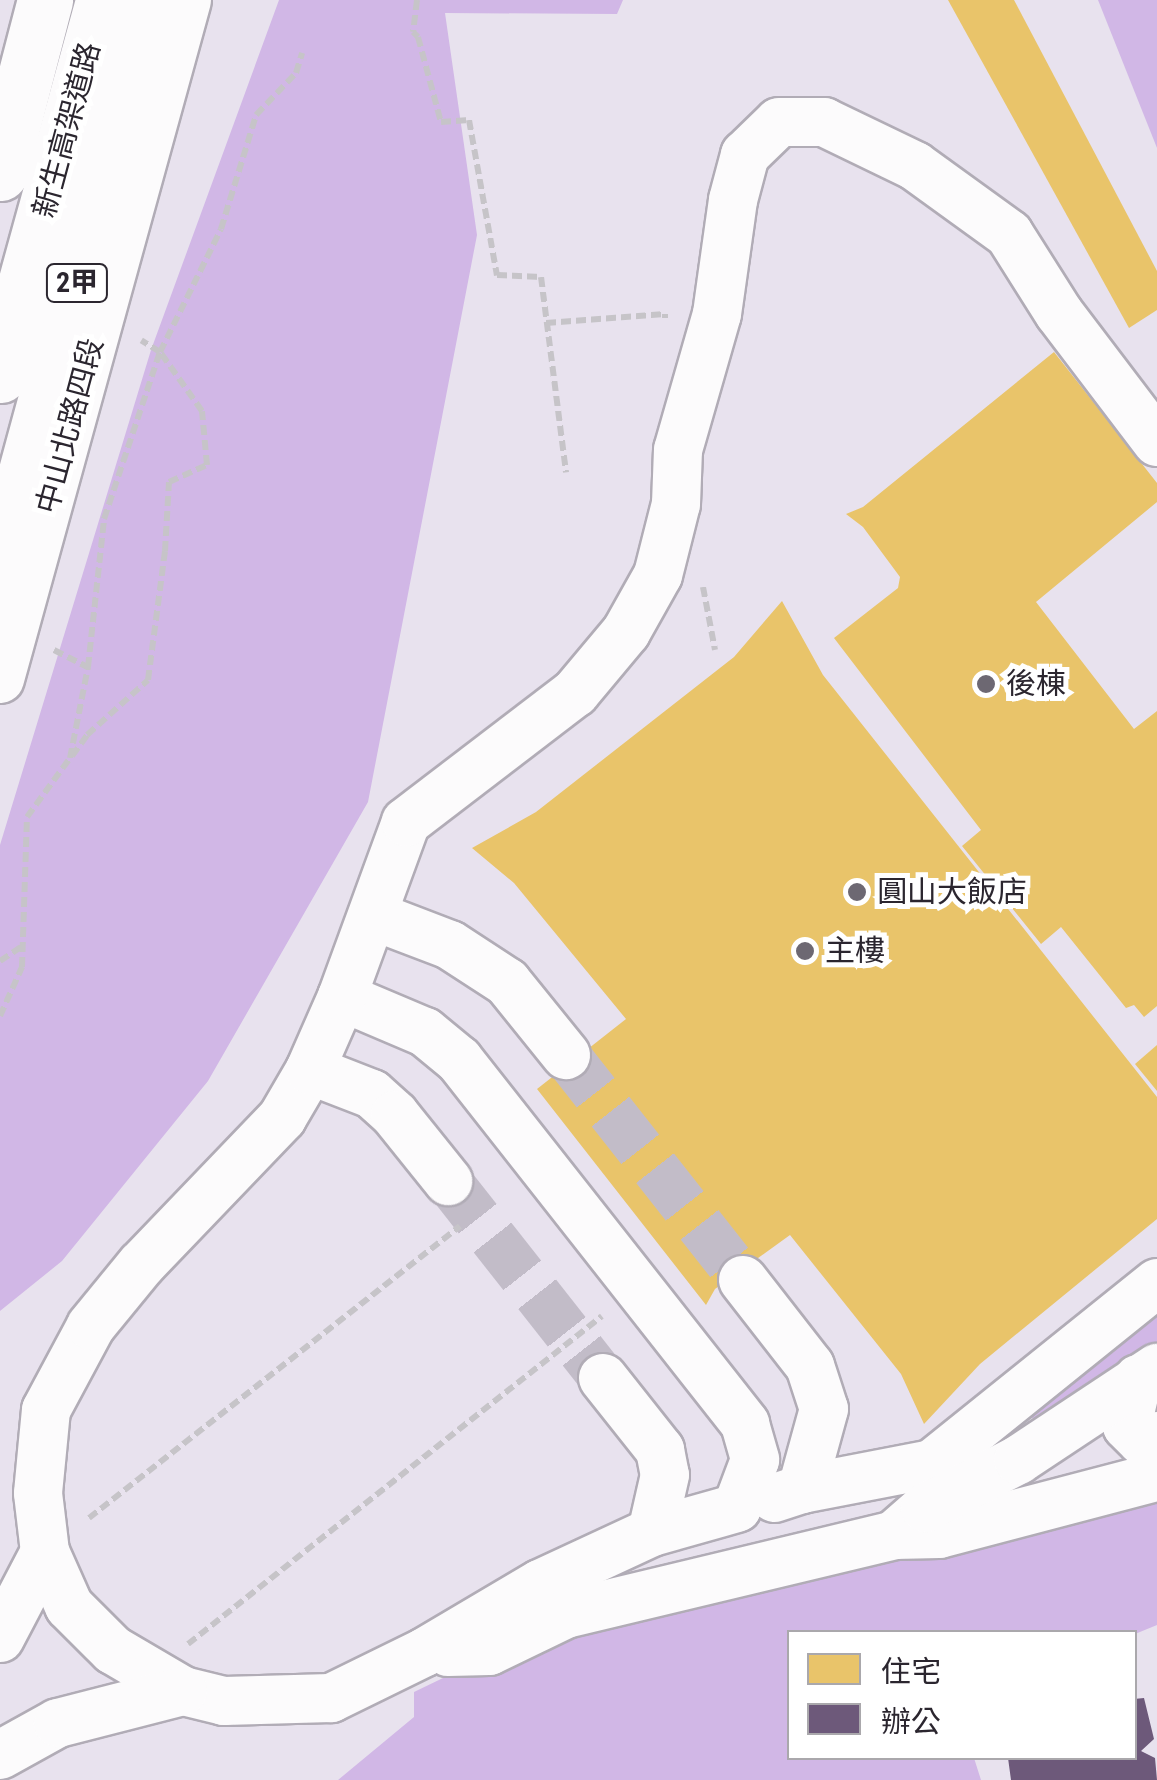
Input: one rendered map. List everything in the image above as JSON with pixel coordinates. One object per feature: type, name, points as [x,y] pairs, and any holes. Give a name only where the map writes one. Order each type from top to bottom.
[{"type":"main road","name":"中山北路四段","points":[[0,567],[154,0]]},
{"type":"main road","name":"新生高架道路","points":[[0,173],[44,5]]},
{"type":"main road","name":"新生高架道路","points":[[0,375],[100,12]]},
{"type":"lane","name":"中山北路四段","points":[[0,679],[187,0]]},
{"type":"lane","points":[[1157,442],[1059,313],[1009,234],[900,159],[824,122],[779,122],[746,155],[733,200],[717,314],[678,450],[676,504],[658,575],[626,632],[575,693],[406,822],[342,998],[310,1070],[282,1118],[141,1265],[92,1326],[46,1410],[38,1493],[45,1552],[69,1606],[113,1650],[168,1682],[224,1701],[331,1698],[425,1652],[540,1584],[652,1532],[802,1489],[932,1464],[1157,1283]]},
{"type":"lane","points":[[374,916],[450,945],[507,982],[566,1055]]},
{"type":"lane","points":[[342,998],[425,1032],[459,1060],[733,1408],[745,1424],[755,1460],[737,1508]]},
{"type":"lane","points":[[310,1070],[372,1094],[395,1115],[448,1181]]},
{"type":"lane","points":[[742,1280],[810,1366],[824,1409],[802,1489]]},
{"type":"lane","points":[[1148,1374],[1126,1426],[1132,1436],[1142,1441],[1157,1436]]},
{"type":"lane","points":[[894,1535],[925,1508],[1018,1460],[1148,1374]]},
{"type":"lane","points":[[603,1378],[660,1450],[665,1475],[652,1532]]},
{"type":"lane","points":[[425,1652],[489,1650],[566,1614],[894,1535],[939,1534],[1157,1477]]},
{"type":"lane","points":[[0,1638],[45,1552]]},
{"type":"lane","points":[[0,1755],[58,1723],[168,1682]]},
{"type":"path","points":[[417,0],[413,32],[418,36],[441,122],[469,120],[497,275],[541,276],[555,364],[555,411],[566,472]]},
{"type":"path","points":[[70,758],[88,668],[104,519],[160,352],[221,229],[256,116],[296,73],[302,53]]},
{"type":"path","points":[[0,1016],[22,967],[27,817],[87,736],[148,680],[165,551],[169,482],[207,465],[202,412],[160,352]]},
{"type":"path","points":[[56,652],[88,668]]},
{"type":"path","points":[[0,961],[22,946]]},
{"type":"path","points":[[45,1552],[414,1263]]},
{"type":"path","points":[[168,1682],[513,1387]]},
{"type":"shaded area","points":[[279,0],[623,0],[617,14],[445,13],[477,235],[368,802],[208,1081],[62,1261],[0,1311],[0,845],[151,350]]},
{"type":"shaded area","points":[[1098,0],[1157,0],[1157,148]]},
{"type":"shaded area","points":[[1157,1293],[1157,1625],[1137,1633],[1137,1630],[787,1630],[787,1760],[975,1760],[981,1780],[338,1780],[414,1717],[414,1692],[613,1596],[1133,1469],[1110,1420],[1028,1418],[1019,1408]]},
{"type":"building: 住宅","points":[[948,0],[1014,0],[1157,271],[1157,310],[1129,328]]},
{"type":"building: 住宅","name":"後棟","points":[[1054,352],[1157,483],[1157,502],[1036,602],[1134,729],[1157,711],[1157,1006],[1144,1017],[1134,1005],[1126,1008],[1061,927],[1041,944],[962,846],[981,830],[834,638],[898,588],[900,577],[863,527],[846,514],[863,507]]},
{"type":"building: 住宅","name":"主樓","points":[[782,601],[823,675],[1157,1097],[1157,1219],[980,1364],[924,1424],[901,1374],[790,1235],[715,1289],[706,1305],[537,1089],[626,1019],[514,883],[472,848],[536,812],[734,657]]},
{"type":"building: 住宅","points":[[1157,1045],[1157,1091],[1135,1064]]},
{"type":"building: 辦公","points":[[1144,1698],[1154,1739],[1141,1751],[1155,1758],[1157,1780],[1011,1780],[1008,1760],[1137,1760],[1137,1699]]},
{"type":"tunnel","points":[[566,1055],[743,1280]]},
{"type":"tunnel","points":[[448,1181],[603,1378]]},
{"type":"place","name":"後棟","points":[[986,684]]},
{"type":"place","name":"圓山大飯店","points":[[857,892]]},
{"type":"place","name":"主樓","points":[[805,951]]}]
